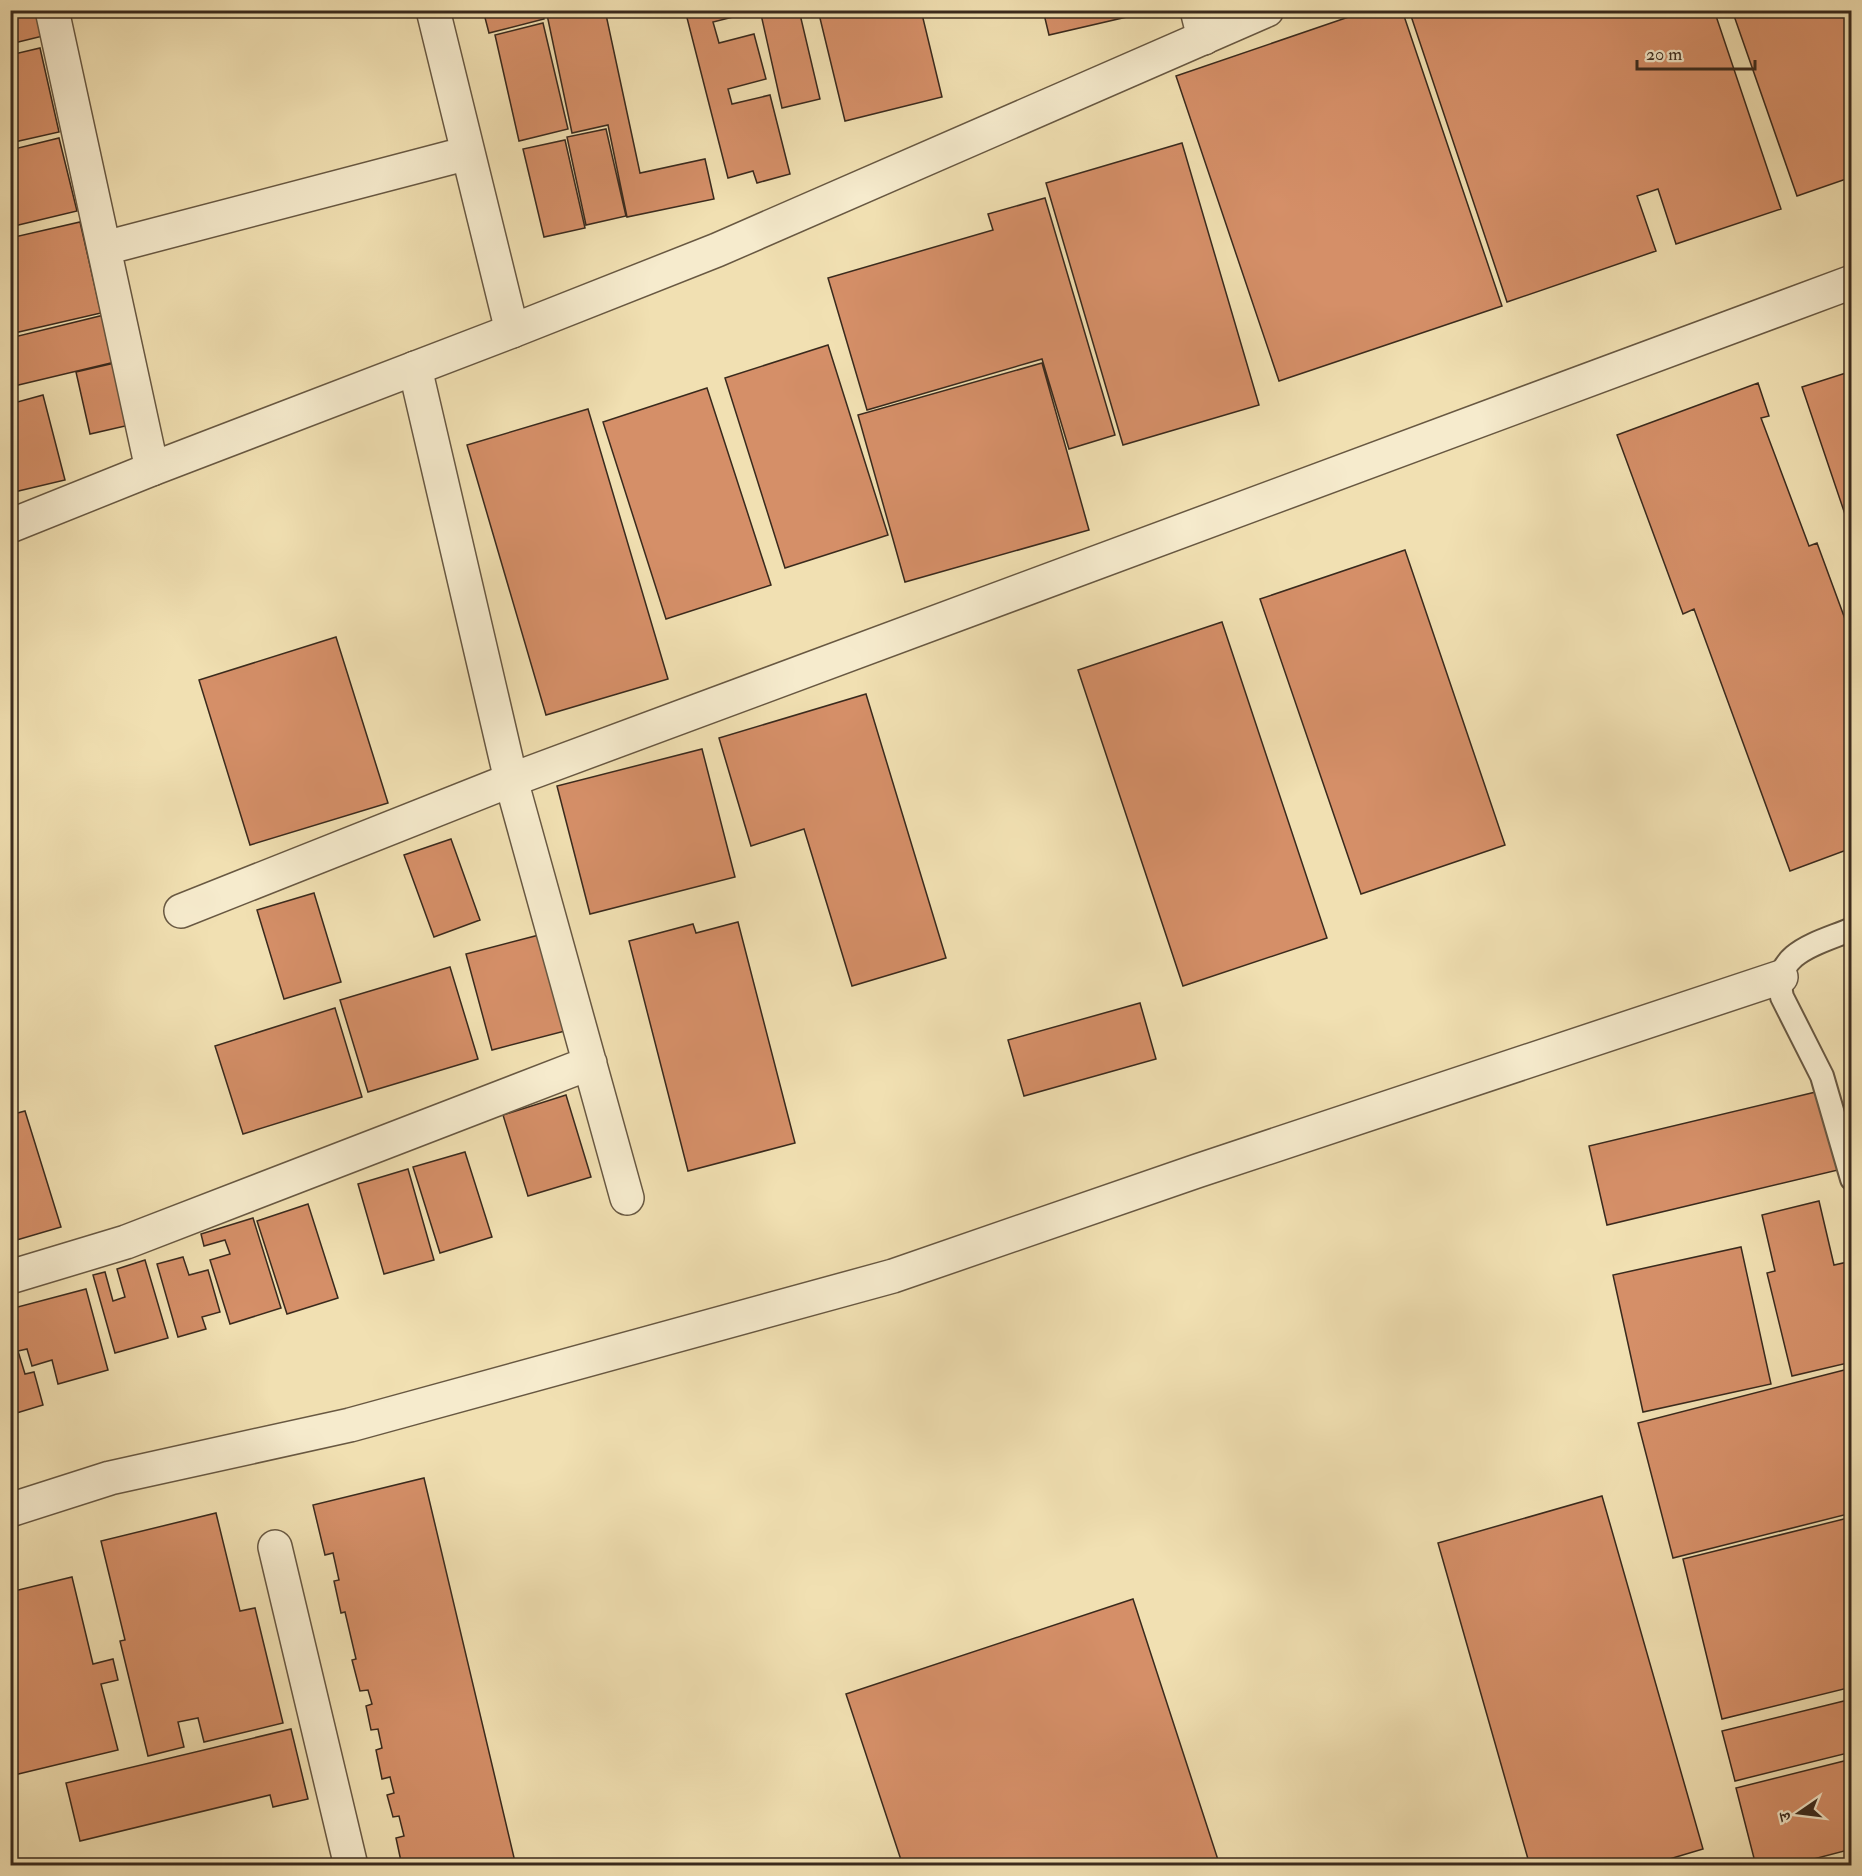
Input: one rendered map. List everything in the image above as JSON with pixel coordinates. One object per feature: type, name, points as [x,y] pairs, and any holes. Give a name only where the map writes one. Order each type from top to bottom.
[{"type":"street","points":[[433,10],[512,331]]},
{"type":"street","points":[[10,526],[717,250],[1200,24],[1267,10]]},
{"type":"street","points":[[56,12],[152,469]]},
{"type":"street","points":[[105,248],[468,153]]},
{"type":"street","points":[[182,911],[511,780],[1851,282]]},
{"type":"street","points":[[415,368],[511,780],[627,1198]]},
{"type":"street","points":[[10,1510],[110,1478],[350,1425],[892,1276],[1781,977]]},
{"type":"street","points":[[10,1276],[126,1242],[590,1063]]},
{"type":"street","points":[[275,1547],[351,1866]]},
{"type":"lane","points":[[1851,929],[1793,955],[1781,977],[1780,988],[1782,997],[1822,1076],[1851,1179]]},
{"type":"building","points":[[10,10],[41,10],[47,35],[10,44]]},
{"type":"building","points":[[483,10],[542,10],[544,19],[489,33]]},
{"type":"building","points":[[546,10],[605,10],[640,173],[705,159],[714,199],[627,217],[608,125],[572,133]]},
{"type":"building","points":[[685,10],[748,10],[749,13],[713,22],[719,43],[754,34],[766,79],[728,89],[732,104],[770,95],[790,174],[757,183],[753,171],[728,178]]},
{"type":"building","points":[[760,10],[799,10],[820,99],[782,108]]},
{"type":"building","points":[[818,10],[921,10],[942,97],[845,121]]},
{"type":"building","points":[[1043,10],[1157,10],[1049,35]]},
{"type":"building","points":[[1369,10],[1402,10],[1502,306],[1279,381],[1176,76]]},
{"type":"building","points":[[1409,10],[1714,10],[1781,209],[1676,244],[1658,189],[1637,196],[1656,251],[1507,302]]},
{"type":"building","points":[[1732,10],[1852,10],[1852,177],[1797,196]]},
{"type":"building","points":[[543,23],[568,129],[519,141],[495,35]]},
{"type":"building","points":[[40,48],[59,132],[10,143],[10,55]]},
{"type":"building","points":[[606,129],[626,216],[586,225],[567,137]]},
{"type":"building","points":[[59,138],[77,211],[10,227],[10,150]]},
{"type":"building","points":[[565,140],[585,228],[544,237],[523,149]]},
{"type":"building","points":[[1182,143],[1259,405],[1123,445],[1046,183]]},
{"type":"building","points":[[1045,198],[1115,435],[1069,449],[1042,359],[867,410],[828,278],[993,230],[988,214]]},
{"type":"building","points":[[80,222],[101,313],[10,334],[10,238]]},
{"type":"building","points":[[104,315],[115,362],[10,387],[10,338]]},
{"type":"building","points":[[828,345],[888,535],[785,568],[725,378]]},
{"type":"building","points":[[119,362],[134,424],[90,434],[76,372]]},
{"type":"building","points":[[1042,363],[1089,530],[905,582],[858,415]]},
{"type":"building","points":[[1852,371],[1852,535],[1802,387]]},
{"type":"building","points":[[1758,383],[1769,416],[1761,418],[1809,546],[1817,543],[1852,638],[1852,848],[1790,871],[1694,609],[1683,614],[1617,435]]},
{"type":"building","points":[[707,388],[771,585],[666,619],[603,422]]},
{"type":"building","points":[[43,395],[65,480],[10,493],[10,404]]},
{"type":"building","points":[[588,409],[668,679],[546,715],[467,445]]},
{"type":"building","points":[[1405,550],[1505,845],[1361,894],[1260,599]]},
{"type":"building","points":[[1222,622],[1327,938],[1183,986],[1078,670]]},
{"type":"building","points":[[336,637],[388,803],[250,845],[199,680]]},
{"type":"building","points":[[866,694],[946,958],[852,986],[804,829],[751,846],[719,738]]},
{"type":"building","points":[[702,749],[735,877],[590,914],[557,786]]},
{"type":"building","points":[[451,839],[480,920],[434,937],[404,855]]},
{"type":"building","points":[[314,893],[341,982],[284,999],[257,910]]},
{"type":"building","points":[[738,922],[795,1143],[688,1171],[629,941],[693,924],[696,933]]},
{"type":"building","points":[[539,935],[565,1031],[492,1050],[466,954]]},
{"type":"building","points":[[450,967],[478,1059],[368,1092],[340,1000]]},
{"type":"building","points":[[1140,1003],[1156,1059],[1024,1096],[1008,1040]]},
{"type":"building","points":[[335,1008],[362,1097],[243,1134],[215,1046]]},
{"type":"building","points":[[1820,1091],[1838,1170],[1607,1225],[1589,1146]]},
{"type":"building","points":[[566,1095],[591,1177],[528,1196],[503,1115]]},
{"type":"building","points":[[25,1111],[61,1227],[10,1242],[10,1115]]},
{"type":"building","points":[[465,1152],[492,1237],[440,1253],[413,1167]]},
{"type":"building","points":[[408,1169],[434,1260],[384,1274],[358,1184]]},
{"type":"building","points":[[1819,1201],[1834,1265],[1852,1261],[1852,1362],[1792,1376],[1767,1273],[1775,1271],[1762,1215]]},
{"type":"building","points":[[308,1204],[338,1298],[287,1314],[257,1221]]},
{"type":"building","points":[[253,1218],[281,1308],[230,1324],[210,1260],[230,1254],[225,1240],[204,1246],[201,1234]]},
{"type":"building","points":[[1741,1247],[1771,1384],[1643,1412],[1613,1275]]},
{"type":"building","points":[[183,1257],[189,1275],[208,1270],[220,1312],[202,1317],[206,1329],[178,1337],[157,1264]]},
{"type":"building","points":[[145,1260],[168,1338],[115,1353],[93,1275],[105,1272],[113,1301],[125,1297],[117,1269]]},
{"type":"building","points":[[86,1289],[108,1370],[58,1384],[52,1360],[32,1366],[27,1349],[18,1351],[25,1374],[34,1372],[43,1405],[10,1415],[10,1309]]},
{"type":"building","points":[[1852,1368],[1852,1513],[1673,1558],[1638,1423]]},
{"type":"building","points":[[424,1478],[516,1866],[402,1866],[396,1838],[404,1836],[399,1816],[393,1817],[387,1795],[394,1793],[390,1777],[382,1779],[376,1750],[382,1748],[378,1729],[371,1730],[366,1706],[372,1704],[368,1690],[360,1691],[352,1660],[356,1659],[345,1612],[341,1613],[334,1581],[339,1580],[333,1553],[325,1555],[313,1505]]},
{"type":"building","points":[[1602,1496],[1703,1849],[1646,1866],[1530,1866],[1438,1543]]},
{"type":"building","points":[[216,1513],[240,1611],[255,1608],[283,1723],[204,1742],[198,1718],[178,1722],[184,1747],[148,1756],[120,1641],[125,1640],[101,1541]]},
{"type":"building","points":[[1852,1517],[1852,1687],[1722,1719],[1683,1559]]},
{"type":"building","points":[[72,1577],[93,1664],[113,1659],[118,1680],[101,1684],[118,1750],[10,1776],[10,1592]]},
{"type":"building","points":[[1133,1599],[1220,1866],[903,1866],[846,1694]]},
{"type":"building","points":[[1852,1699],[1852,1752],[1735,1781],[1722,1731]]},
{"type":"building","points":[[291,1729],[308,1799],[273,1807],[270,1795],[80,1841],[66,1783]]},
{"type":"building","points":[[1852,1759],[1852,1849],[1787,1866],[1756,1866],[1736,1788]]}]
